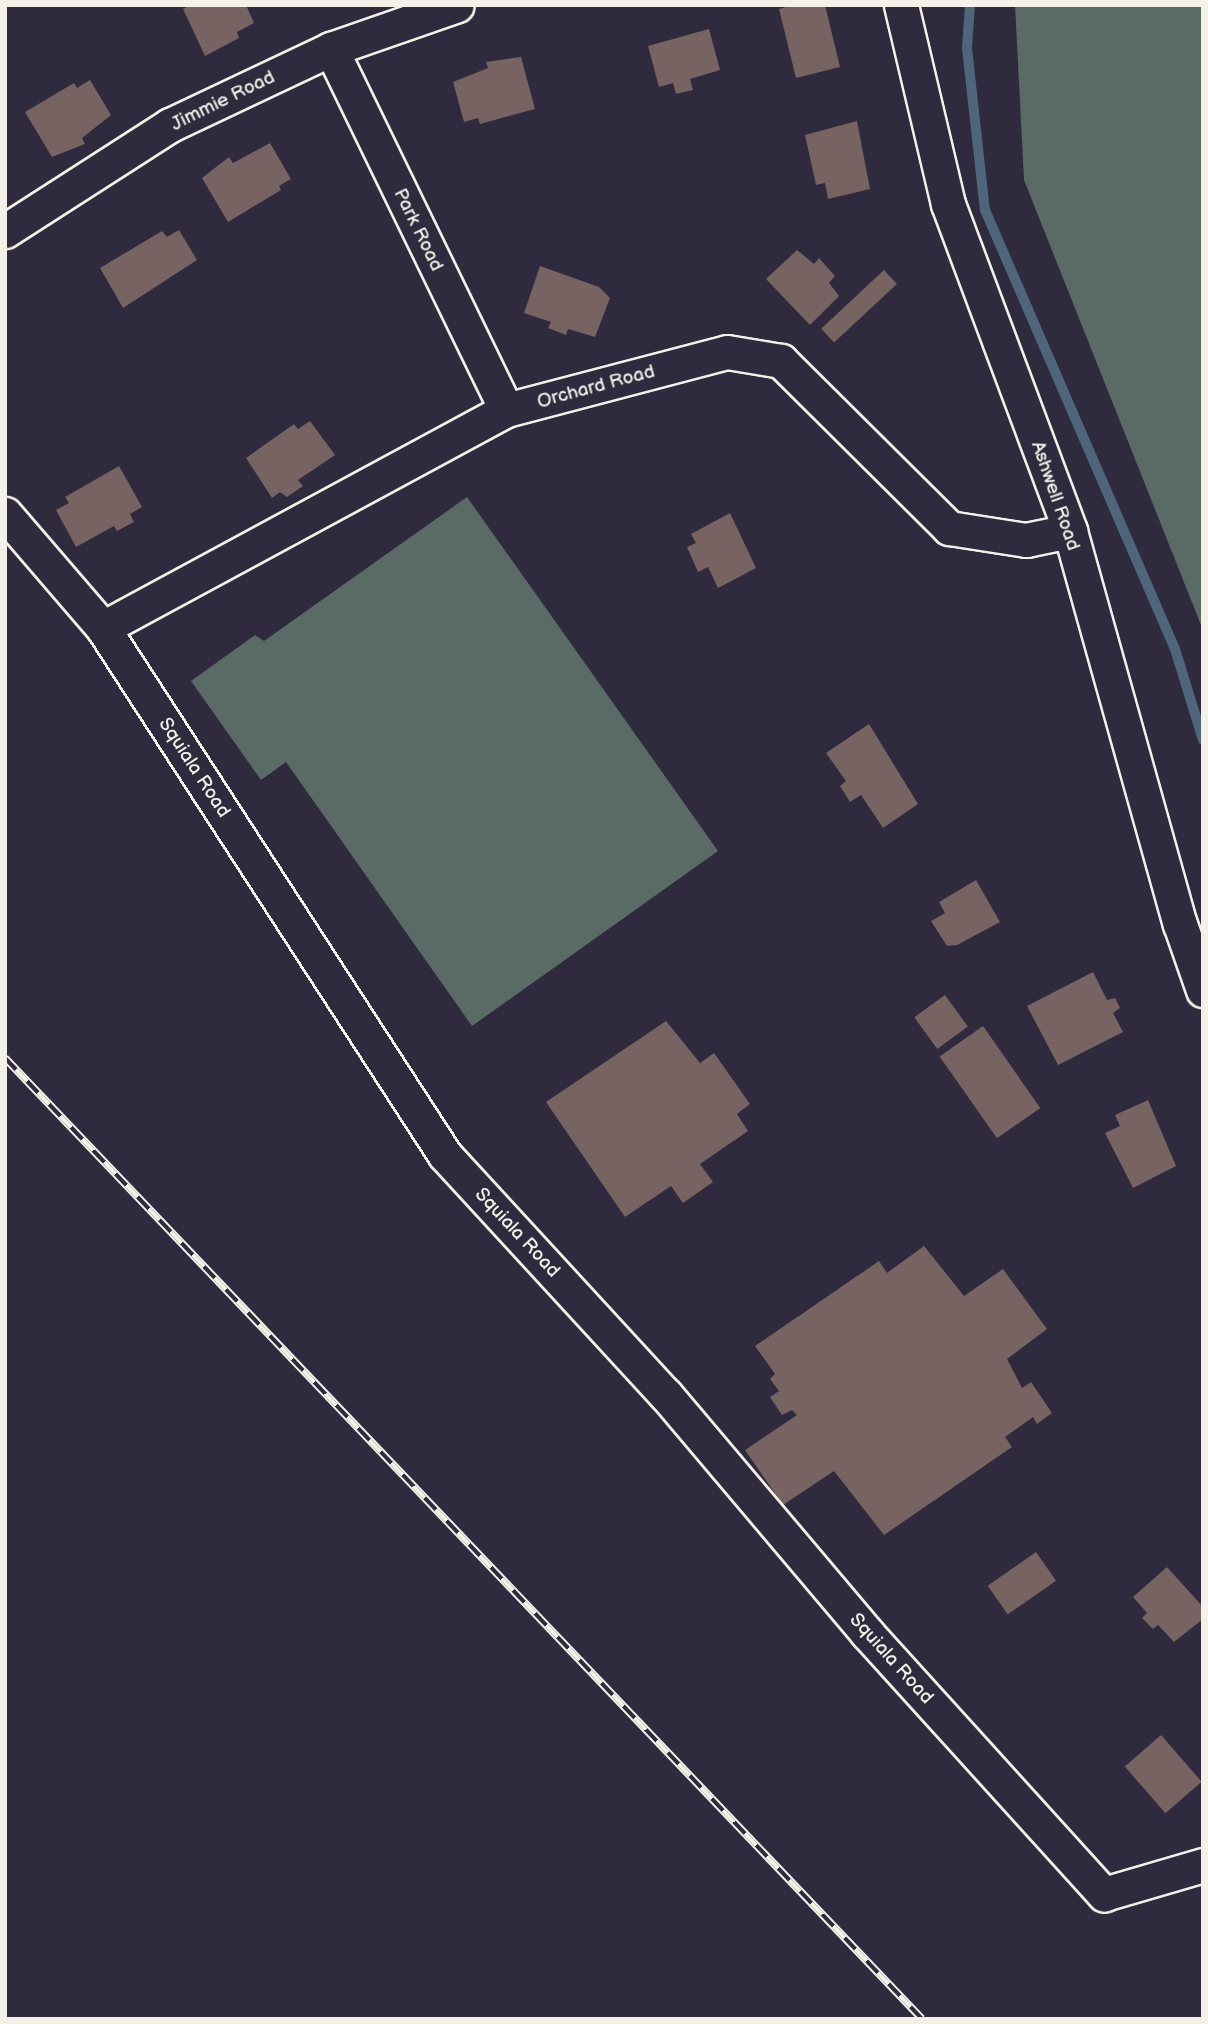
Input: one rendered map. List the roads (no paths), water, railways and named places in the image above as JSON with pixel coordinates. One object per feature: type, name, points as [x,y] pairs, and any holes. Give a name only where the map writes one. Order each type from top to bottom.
[{"type":"street","name":"Jimmie Road","points":[[5,231],[170,125],[331,49],[457,5]]},
{"type":"street","name":"Ashwell Road","points":[[901,5],[948,204],[1070,531],[1180,924],[1203,990]]},
{"type":"street","name":"Park Road","points":[[331,49],[506,410]]},
{"type":"street","name":"Orchard Road","points":[[103,628],[506,410],[727,352],[781,360],[949,528],[1026,541],[1070,531]]},
{"type":"street","name":"Squiala Road","points":[[5,514],[103,628],[445,1155],[666,1395],[867,1633],[1104,1894],[1203,1865]]},
{"type":"waterway","points":[[970,5],[967,48],[985,210],[1175,649],[1203,740]]},
{"type":"railway","points":[[5,1058],[922,2019]]}]
